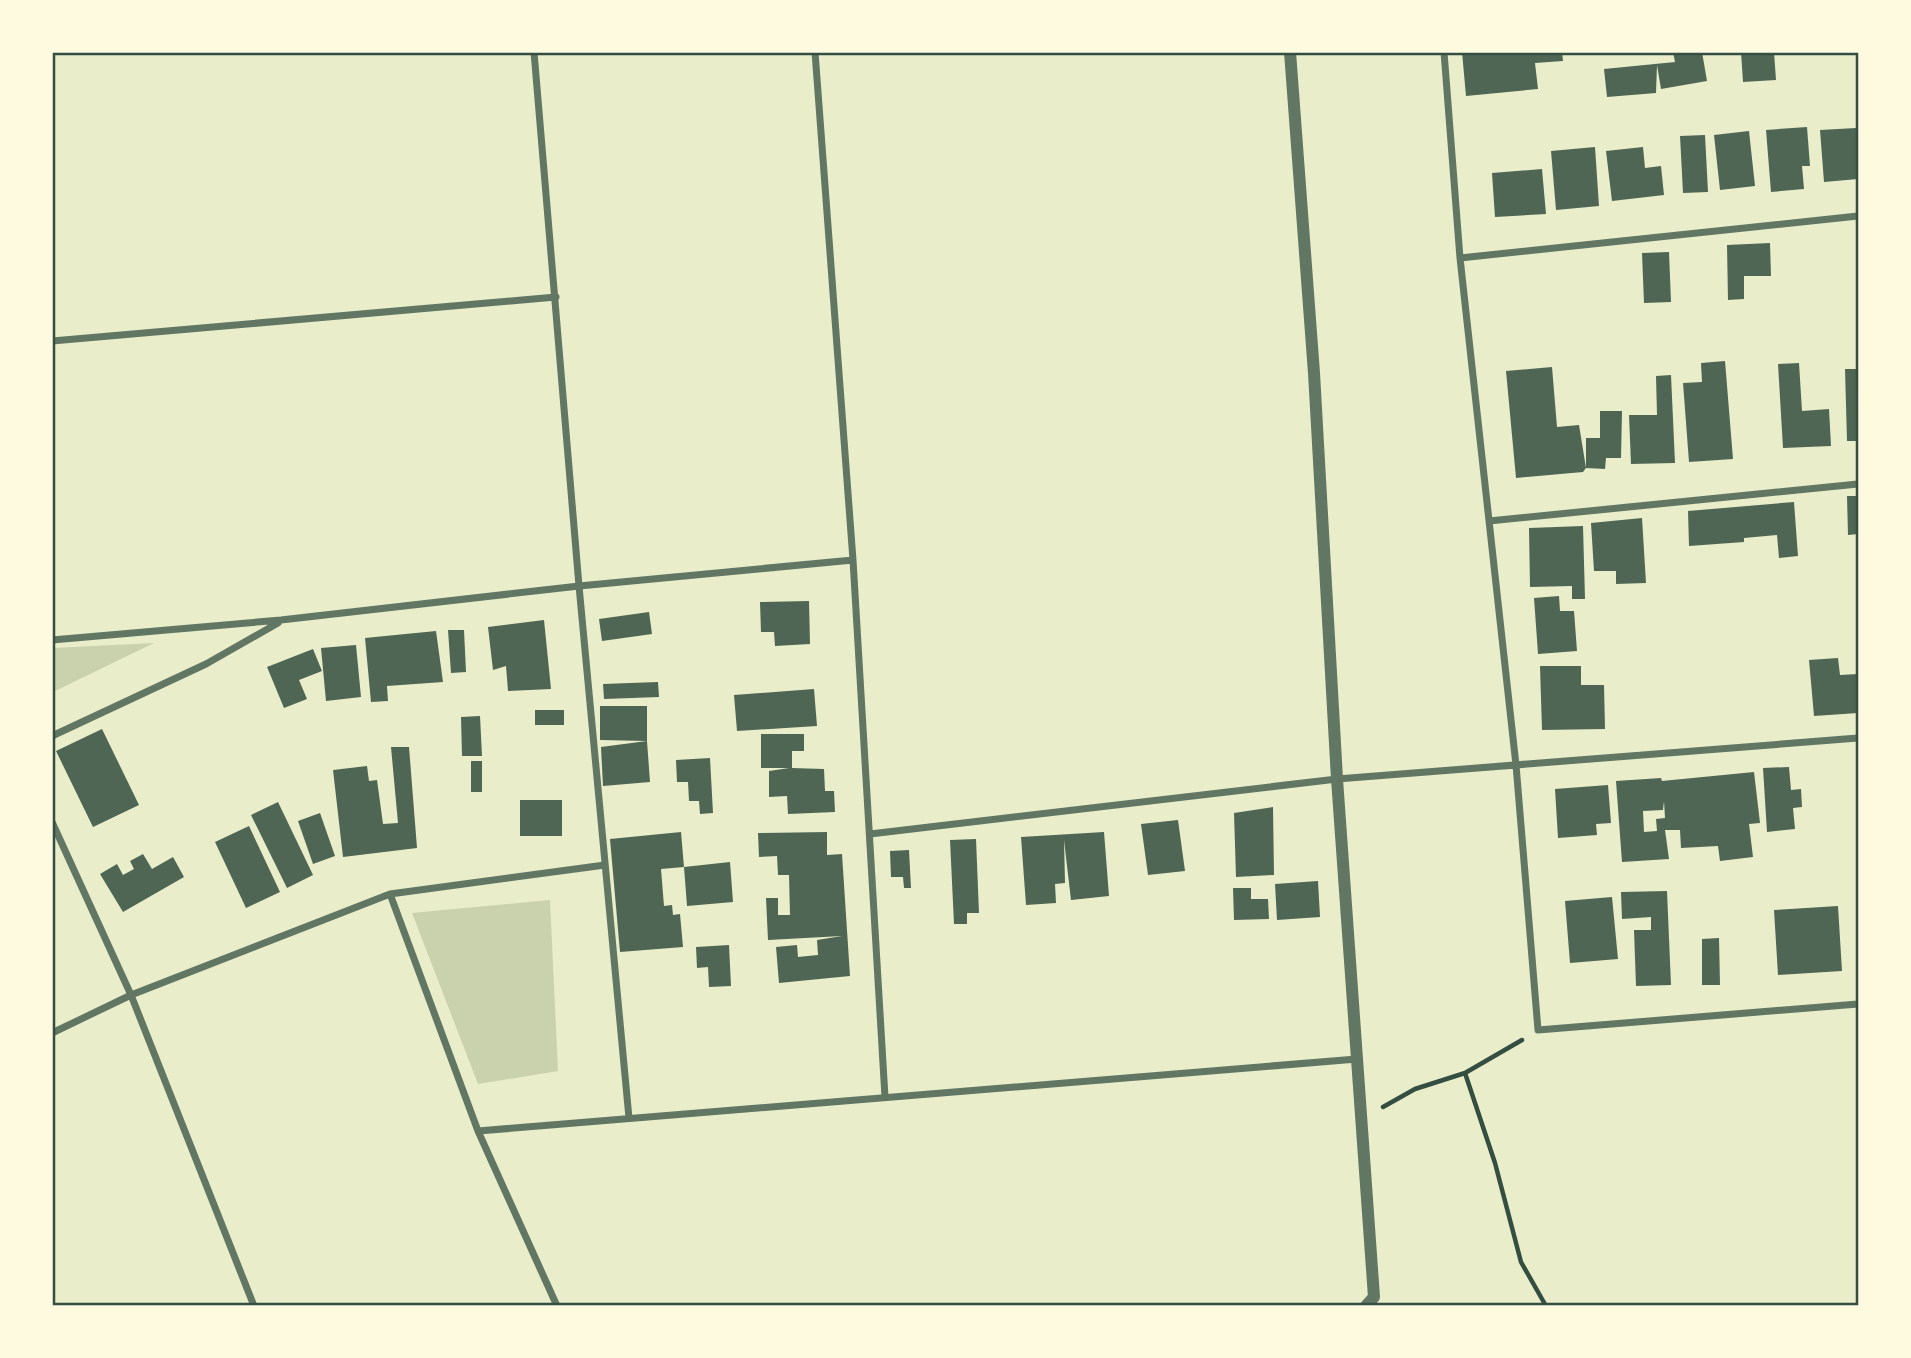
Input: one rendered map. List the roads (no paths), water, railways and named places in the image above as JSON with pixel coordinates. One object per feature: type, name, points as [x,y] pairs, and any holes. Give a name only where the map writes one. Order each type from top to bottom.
[{"type":"street","points":[[534,52],[579,586],[629,1118]]},
{"type":"street","points":[[815,52],[853,560],[885,1097]]},
{"type":"street","points":[[1290,52],[1315,386],[1370,1301]]},
{"type":"street","points":[[1444,52],[1460,258],[1516,765],[1538,1030],[1858,1004]]},
{"type":"street","points":[[1460,258],[1858,216]]},
{"type":"street","points":[[52,341],[556,297]]},
{"type":"street","points":[[1489,521],[1858,484]]},
{"type":"street","points":[[52,639],[281,621],[579,586],[853,560]]},
{"type":"street","points":[[52,736],[206,664],[281,621]]},
{"type":"street","points":[[870,834],[1337,779],[1858,738]]},
{"type":"street","points":[[52,822],[131,995],[254,1306]]},
{"type":"street","points":[[52,1033],[131,995],[390,894],[605,865]]},
{"type":"street","points":[[390,894],[478,1131],[558,1306]]},
{"type":"street","points":[[478,1131],[1357,1059]]}]
